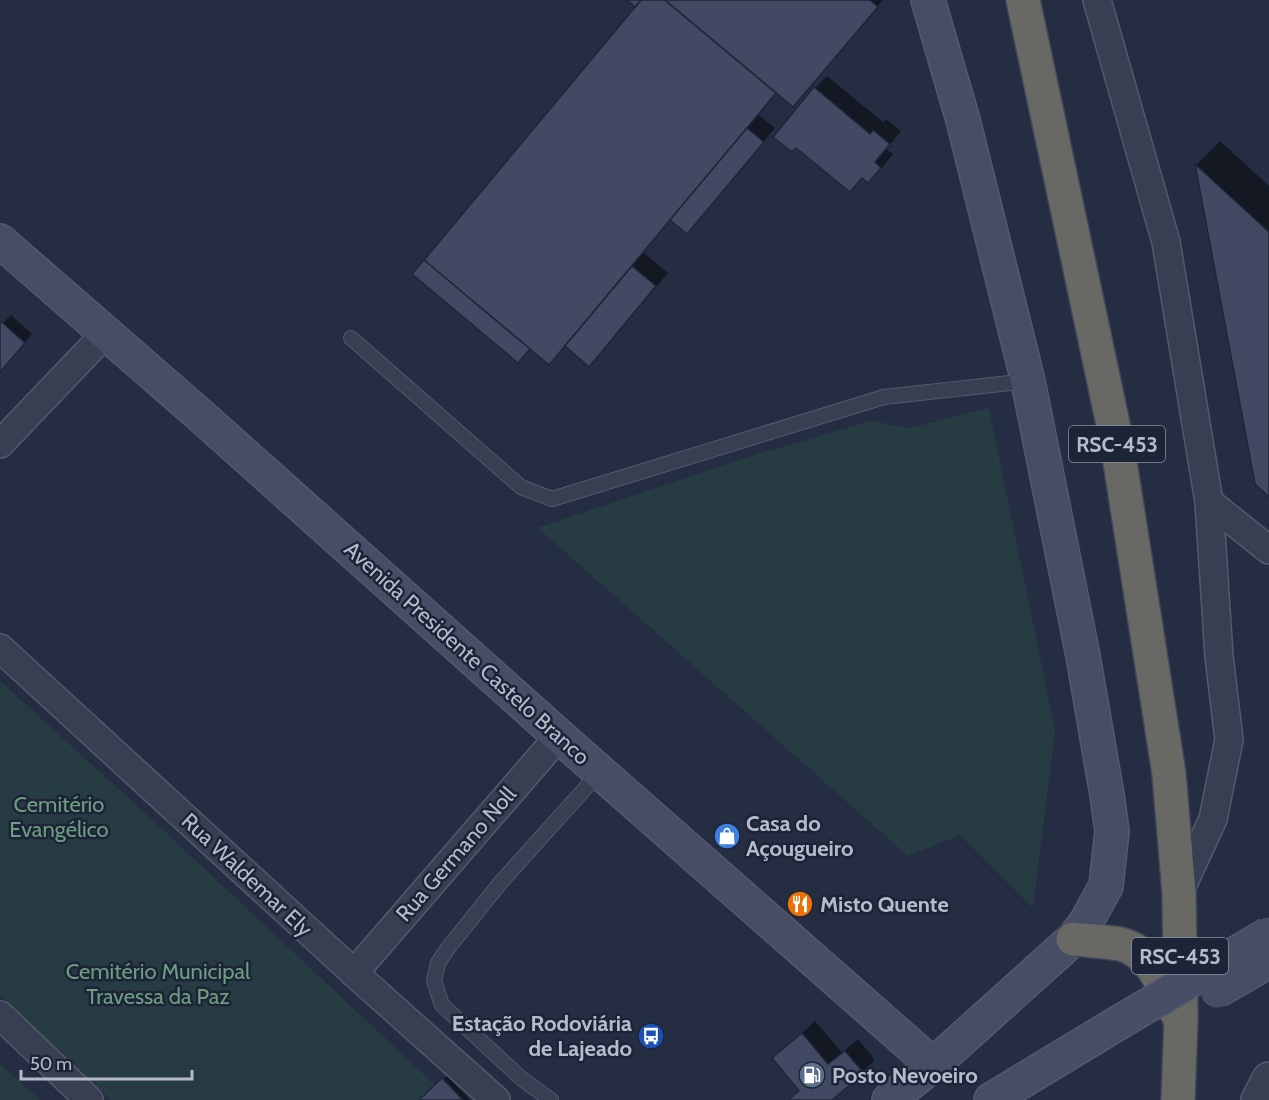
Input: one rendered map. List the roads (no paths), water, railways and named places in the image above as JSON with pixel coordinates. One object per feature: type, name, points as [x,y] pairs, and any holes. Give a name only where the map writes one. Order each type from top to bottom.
[{"type":"highway","name":"RSC-453","points":[[1023,0],[1117,443],[1169,774],[1179,893],[1181,1019],[1178,1100]]},
{"type":"highway","points":[[1073,939],[1122,945],[1140,954],[1150,962],[1181,1019]]},
{"type":"main road","points":[[889,1100],[924,1072],[1073,939],[1085,924],[1106,886],[1112,831],[1083,656],[1028,381],[963,120],[928,0]]},
{"type":"main road","name":"Avenida Presidente Castelo Branco","points":[[0,241],[98,341],[924,1072]]},
{"type":"main road","name":"Avenida Presidente Castelo Branco","points":[[0,270],[98,341]]},
{"type":"main road","points":[[1033,1100],[1119,1036],[1269,934]]},
{"type":"main road","points":[[991,1100],[1269,961]]},
{"type":"street","points":[[1097,0],[1166,242],[1209,502],[1219,656],[1229,740],[1213,819],[1179,893]]},
{"type":"street","points":[[0,444],[98,341]]},
{"type":"street","points":[[1209,502],[1269,550]]},
{"type":"street","name":"Rua Waldemar Ely","points":[[0,648],[496,1100]]},
{"type":"street","name":"Rua Germano Noll","points":[[354,973],[552,745]]},
{"type":"street","points":[[0,1015],[90,1100]]},
{"type":"street","points":[[1258,1100],[1269,1079]]},
{"type":"lane","points":[[351,338],[521,487],[552,499],[884,397],[1028,381]]},
{"type":"lane","points":[[551,1100],[522,1079],[442,1005],[435,981],[438,963],[448,948],[501,882],[593,780]]},
{"type":"lane","points":[[1266,1100],[1269,1079]]},
{"type":"place","name":"Casa do Açougueiro","points":[[727,836]]},
{"type":"place","name":"Misto Quente","points":[[800,904]]},
{"type":"place","name":"Estação Rodoviária de Lajeado","points":[[651,1036]]},
{"type":"place","name":"Posto Nevoeiro","points":[[812,1075]]},
{"type":"park label","name":"Cemitério Evangélico","points":[[59,816]]},
{"type":"park label","name":"Cemitério Municipal Travessa da Paz","points":[[158,984]]}]
